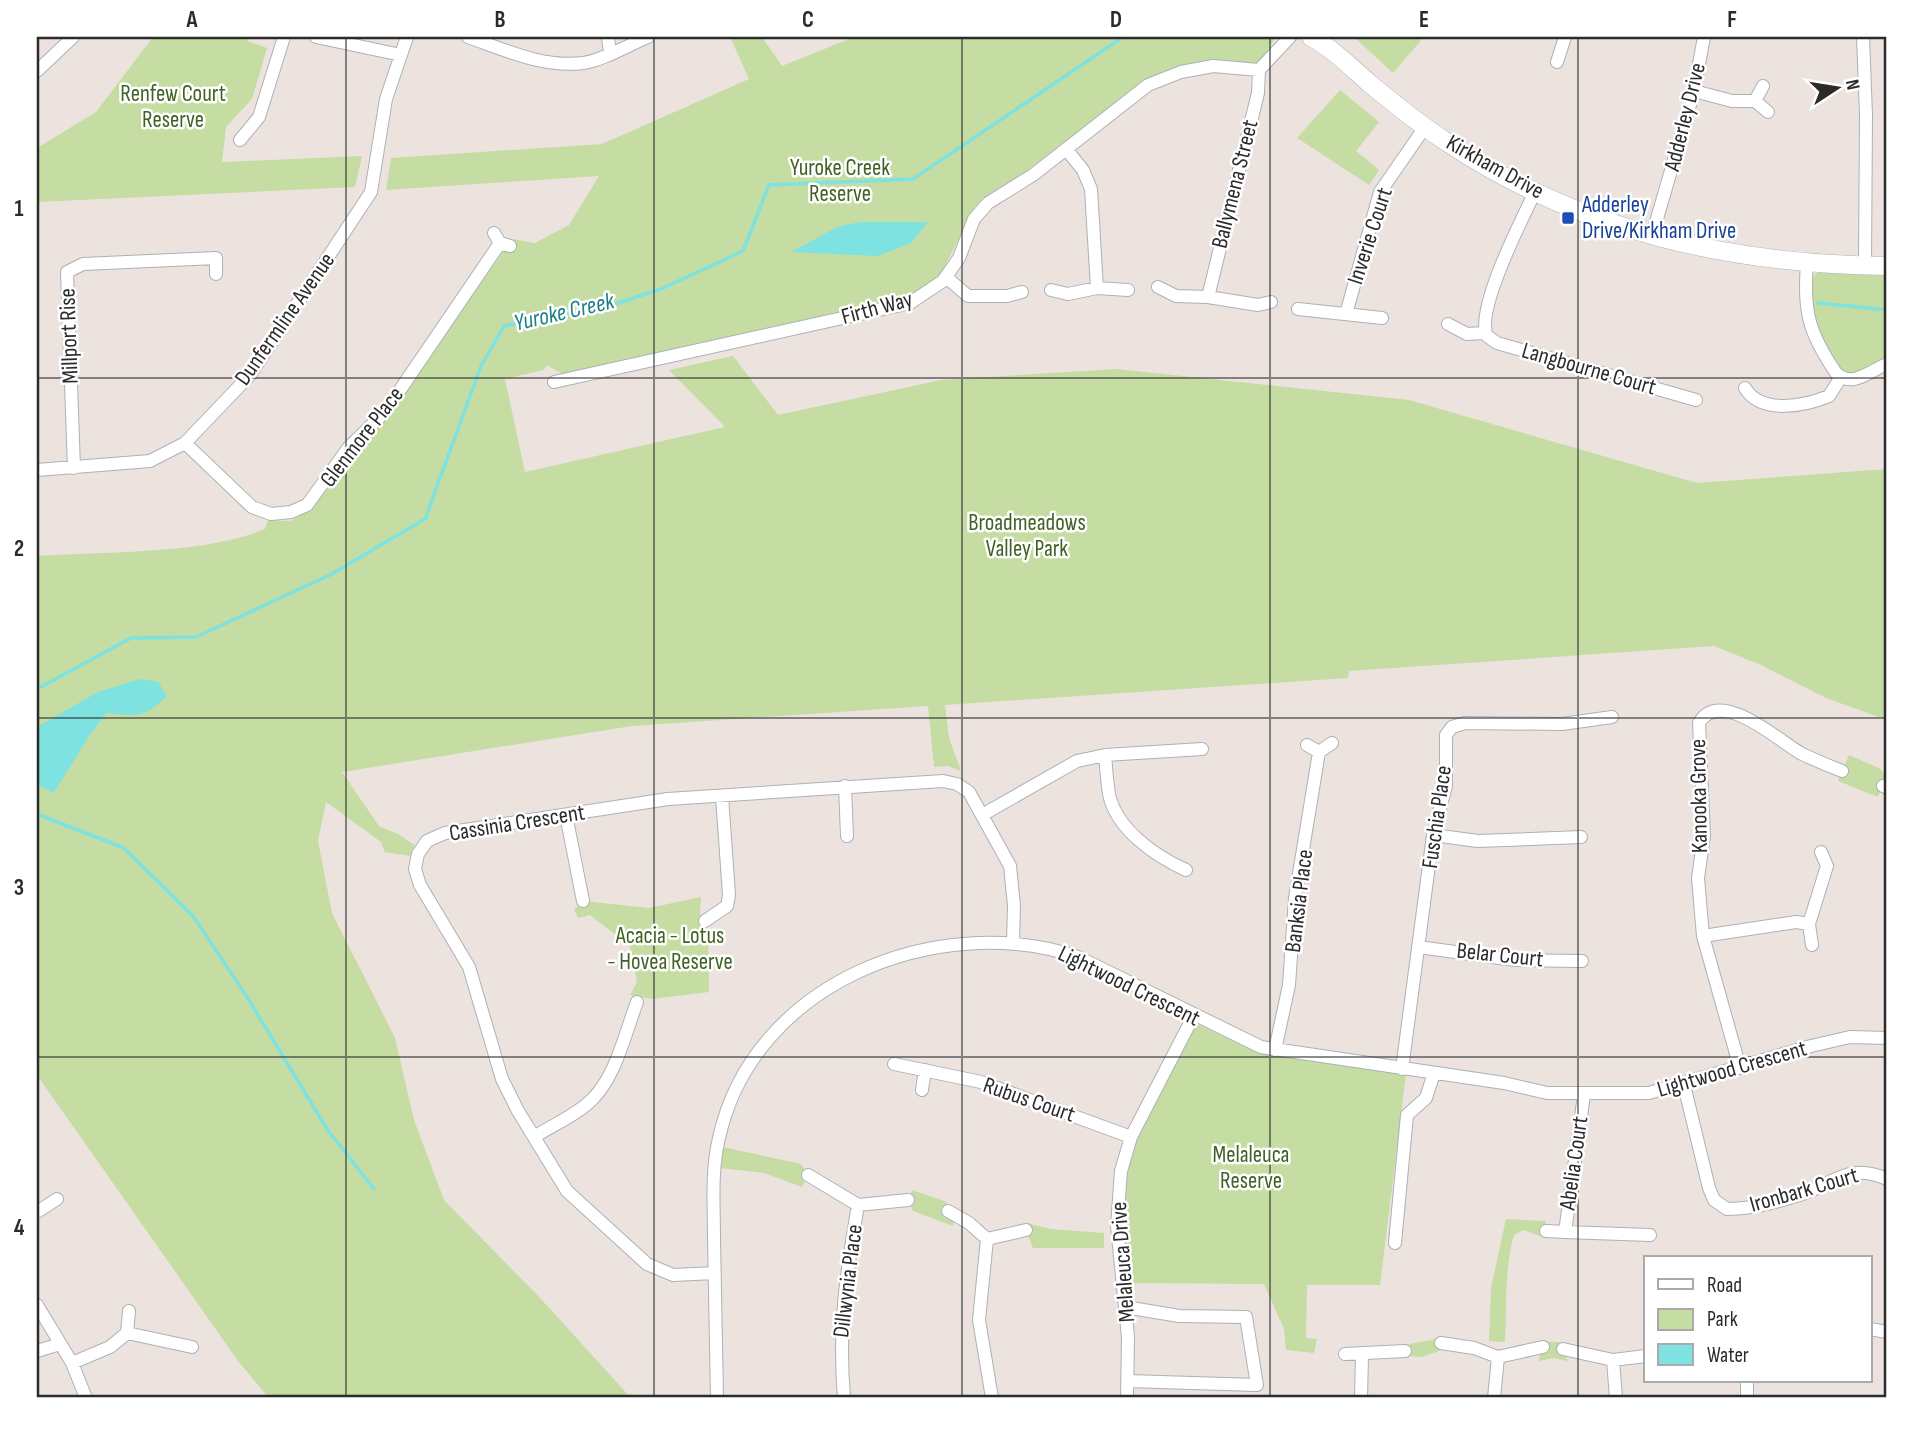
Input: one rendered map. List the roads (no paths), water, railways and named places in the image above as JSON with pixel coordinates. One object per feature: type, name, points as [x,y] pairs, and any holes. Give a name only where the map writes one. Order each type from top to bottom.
[{"type":"street","points":[[37,71],[73,37]]},
{"type":"street","points":[[240,140],[259,117],[284,37]]},
{"type":"street","points":[[316,37],[401,55]]},
{"type":"street","name":"Dunfermline Avenue","points":[[37,470],[150,461],[186,443],[250,375],[371,192],[386,99],[407,37]]},
{"type":"street","points":[[468,37],[526,58],[556,63],[585,63],[648,37]]},
{"type":"street","points":[[608,37],[610,53]]},
{"type":"street","points":[[1274,52],[1279,37]]},
{"type":"street","points":[[1259,70],[1290,37]]},
{"type":"street","name":"Kirkham Drive","points":[[1311,37],[1329,43],[1425,127],[1489,168],[1535,192],[1606,222],[1726,254],[1807,264],[1887,265]]},
{"type":"street","points":[[1557,62],[1565,37]]},
{"type":"street","name":"Adderley Drive","points":[[1652,236],[1694,91],[1704,37]]},
{"type":"street","points":[[1863,37],[1866,115],[1865,265]]},
{"type":"street","name":"Firth Way","points":[[554,382],[910,303],[928,294],[946,276],[959,258],[974,219],[988,203],[1066,149],[1148,85],[1181,72],[1213,66],[1259,70]]},
{"type":"street","name":"Ballymena Street","points":[[1208,297],[1258,93],[1259,70]]},
{"type":"street","points":[[1755,101],[1763,86]]},
{"type":"street","points":[[1694,91],[1732,101],[1755,101],[1768,111]]},
{"type":"street","name":"Inverie Court","points":[[1346,314],[1380,192],[1425,127]]},
{"type":"street","points":[[1066,149],[1083,170],[1091,189],[1097,288]]},
{"type":"street","points":[[1485,332],[1484,322],[1501,266],[1535,192]]},
{"type":"street","name":"Glenmore Place","points":[[186,443],[252,507],[271,514],[291,512],[307,505],[349,447],[385,412],[502,241]]},
{"type":"street","name":"Millport Rise","points":[[74,468],[67,272],[83,264],[217,255],[216,274]]},
{"type":"street","points":[[1807,264],[1804,293],[1809,323],[1820,349],[1841,377],[1854,380],[1887,364]]},
{"type":"street","points":[[946,276],[968,296],[1007,296],[1021,292]]},
{"type":"street","points":[[1158,287],[1176,296],[1208,297],[1258,305],[1271,302]]},
{"type":"street","points":[[1051,290],[1068,294],[1097,288],[1128,290]]},
{"type":"street","name":"Inverie Court","points":[[1298,309],[1382,318]]},
{"type":"street","name":"Langbourne Court","points":[[1448,324],[1467,334],[1485,332],[1497,342],[1696,400]]},
{"type":"street","points":[[1745,388],[1755,400],[1783,405],[1825,398],[1836,389],[1841,377]]},
{"type":"street","points":[[1745,413],[1755,400]]},
{"type":"street","name":"Kanooka Grove","points":[[1740,1068],[1703,936],[1698,878],[1704,836],[1698,726],[1703,716],[1713,712],[1728,712],[1750,718],[1801,753],[1842,771]]},
{"type":"street","name":"Fuschia Place","points":[[1402,1069],[1433,835],[1446,786],[1446,735],[1452,727],[1465,723],[1511,726],[1562,724],[1612,717]]},
{"type":"street","points":[[1307,745],[1319,752],[1332,743]]},
{"type":"street","points":[[982,815],[1077,761],[1105,755],[1202,749]]},
{"type":"street","name":"Banksia Place","points":[[1275,1050],[1289,985],[1295,898],[1319,752]]},
{"type":"street","points":[[1105,755],[1109,795],[1122,823],[1145,845],[1186,870]]},
{"type":"street","name":"Cassinia Crescent","points":[[715,1273],[673,1275],[647,1264],[568,1191],[502,1079],[469,967],[420,885],[415,869],[418,854],[427,841],[445,833],[668,799],[845,786],[950,782],[970,792],[1010,866],[1013,942]]},
{"type":"street","points":[[845,786],[847,836]]},
{"type":"street","points":[[705,921],[727,906],[729,895],[722,796]]},
{"type":"street","points":[[566,815],[583,901]]},
{"type":"street","points":[[1433,835],[1478,841],[1581,837]]},
{"type":"street","points":[[1812,945],[1809,924],[1827,866],[1821,852]]},
{"type":"street","points":[[1703,936],[1796,922],[1809,924]]},
{"type":"street","name":"Lightwood Crescent","points":[[717,1398],[713,1178],[725,1115],[742,1079],[777,1030],[802,1006],[869,964],[927,948],[1013,942],[1051,948],[1078,957],[1193,1017],[1261,1047],[1504,1083],[1548,1085],[1580,1094],[1649,1093],[1850,1037],[1887,1038]]},
{"type":"street","name":"Belar Court","points":[[1418,947],[1515,960],[1583,961]]},
{"type":"street","points":[[534,1137],[586,1105],[598,1092],[608,1078],[637,1002]]},
{"type":"street","name":"Melaleuca Drive","points":[[1127,1398],[1125,1307],[1117,1204],[1121,1171],[1131,1137],[1193,1017]]},
{"type":"street","name":"Rubus Court","points":[[894,1064],[981,1082],[1131,1137]]},
{"type":"street","points":[[922,1090],[925,1070]]},
{"type":"street","points":[[1395,1243],[1407,1115],[1426,1098],[1434,1073]]},
{"type":"street","name":"Ironbark Court","points":[[1684,1085],[1709,1188],[1714,1200],[1727,1209],[1798,1196],[1853,1171],[1871,1171],[1887,1178]]},
{"type":"street","name":"Abelia Court","points":[[1565,1232],[1580,1094]]},
{"type":"street","name":"Dillwynia Place","points":[[808,1175],[858,1205],[908,1200]]},
{"type":"street","points":[[37,1212],[58,1199]]},
{"type":"street","name":"Dillwynia Place","points":[[844,1398],[840,1337],[842,1300],[858,1205]]},
{"type":"street","points":[[948,1212],[969,1223],[987,1239]]},
{"type":"street","points":[[987,1239],[1026,1230]]},
{"type":"street","name":"Abelia Court","points":[[1546,1231],[1650,1235]]},
{"type":"street","points":[[987,1239],[979,1320],[992,1398]]},
{"type":"street","points":[[37,1305],[72,1363],[86,1398]]},
{"type":"street","points":[[1125,1307],[1179,1316],[1246,1317],[1257,1385],[1128,1381]]},
{"type":"street","points":[[72,1363],[110,1347],[127,1334],[129,1311]]},
{"type":"street","points":[[127,1334],[192,1348]]},
{"type":"street","points":[[1441,1343],[1474,1348],[1498,1357],[1543,1347]]},
{"type":"street","points":[[37,1351],[60,1344]]},
{"type":"street","points":[[1563,1349],[1613,1360],[1644,1356]]},
{"type":"street","points":[[1345,1354],[1405,1350]]},
{"type":"street","points":[[1361,1398],[1362,1354]]},
{"type":"street","points":[[1494,1398],[1498,1357]]},
{"type":"street","points":[[1613,1360],[1616,1398]]},
{"type":"water","points":[[860,222],[928,222],[911,243],[878,256],[792,252],[837,227]]},
{"type":"water","points":[[140,679],[158,682],[167,696],[140,714],[107,713],[53,793],[37,784],[37,727],[98,692]]},
{"type":"waterway","name":"Yuroke Creek","points":[[37,689],[131,638],[196,637],[330,575],[425,519],[481,366],[504,326],[615,304],[661,289],[743,251],[769,185],[913,179],[1123,37]]},
{"type":"waterway","points":[[1818,303],[1887,310]]},
{"type":"waterway","points":[[37,814],[124,848],[193,916],[247,997],[327,1129],[374,1189]]},
{"type":"place","name":"Adderley Drive/Kirkham Drive","points":[[1568,218]]},
{"type":"park label","name":"Renfew Court Reserve","points":[[173,107]]},
{"type":"park label","name":"Yuroke Creek Reserve","points":[[840,181]]},
{"type":"park label","name":"Broadmeadows Valley Park","points":[[1027,536]]},
{"type":"park label","name":"Acacia - Lotus - Hovea Reserve","points":[[670,949]]},
{"type":"park label","name":"Melaleuca Reserve","points":[[1251,1168]]}]
